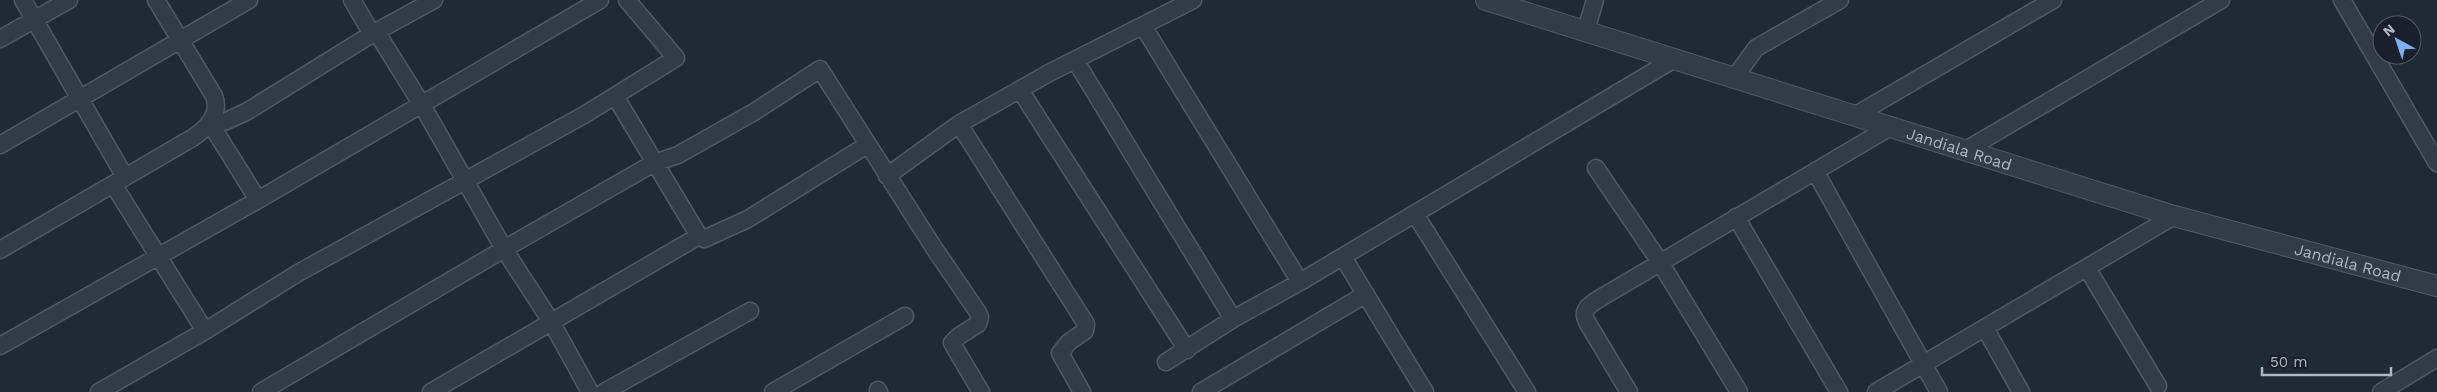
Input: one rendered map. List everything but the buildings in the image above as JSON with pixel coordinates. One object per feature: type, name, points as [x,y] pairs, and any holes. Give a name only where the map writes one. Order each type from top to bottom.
[{"type":"street","points":[[23,0],[82,98],[119,180],[158,256],[205,331]]},
{"type":"street","points":[[0,39],[69,0]]},
{"type":"street","points":[[0,250],[194,137],[210,123],[217,108],[214,96],[156,0]]},
{"type":"street","points":[[0,145],[82,98],[178,39],[248,0]]},
{"type":"street","points":[[352,0],[372,34],[379,36],[422,105],[504,248],[552,324],[590,392]]},
{"type":"street","points":[[210,123],[224,122],[246,112],[372,34],[434,0]]},
{"type":"street","points":[[0,346],[258,200],[600,0]]},
{"type":"street","points":[[99,392],[205,331],[298,273],[615,96],[676,58],[627,0]]},
{"type":"street","points":[[887,176],[958,124],[1075,60],[1193,0]]},
{"type":"street","name":"Jandiala Road","points":[[1486,0],[1676,58],[2174,216],[2437,286]]},
{"type":"street","points":[[1586,30],[1595,0]]},
{"type":"street","points":[[1735,77],[1756,48],[1840,0]]},
{"type":"street","points":[[1856,115],[2053,0]]},
{"type":"street","points":[[1966,150],[2221,0]]},
{"type":"street","points":[[2342,0],[2437,163]]},
{"type":"street","points":[[1142,26],[1300,282]]},
{"type":"street","points":[[1166,362],[1233,319],[1343,257],[1676,58]]},
{"type":"street","points":[[1075,60],[1233,319]]},
{"type":"street","points":[[261,392],[504,248],[654,163],[678,155],[754,112],[820,69],[887,176],[980,317],[978,324],[959,336],[952,343],[981,392]]},
{"type":"street","points":[[1020,90],[1187,350]]},
{"type":"street","points":[[615,96],[699,236],[704,239],[710,238],[748,218],[867,145]]},
{"type":"street","points":[[210,123],[258,200]]},
{"type":"street","points":[[958,124],[1086,324],[1085,331],[1068,342],[1060,353],[1082,392]]},
{"type":"street","points":[[1629,392],[1587,322],[1584,316],[1585,310],[1597,300],[1660,262],[1892,126]]},
{"type":"street","points":[[1596,168],[1660,262],[1739,392]]},
{"type":"street","points":[[1815,171],[1939,392]]},
{"type":"street","points":[[1415,214],[1527,392]]},
{"type":"street","points":[[1876,392],[2174,216]]},
{"type":"street","points":[[1736,217],[1839,392]]},
{"type":"street","points":[[431,392],[552,324],[699,236]]},
{"type":"street","points":[[1343,257],[1407,365],[1426,392]]},
{"type":"street","points":[[2087,268],[2158,386]]},
{"type":"street","points":[[1201,392],[1366,294]]},
{"type":"street","points":[[604,392],[750,311]]},
{"type":"street","points":[[775,392],[905,316]]},
{"type":"street","points":[[1985,328],[2021,392]]},
{"type":"street","points":[[2381,392],[2435,365]]}]
